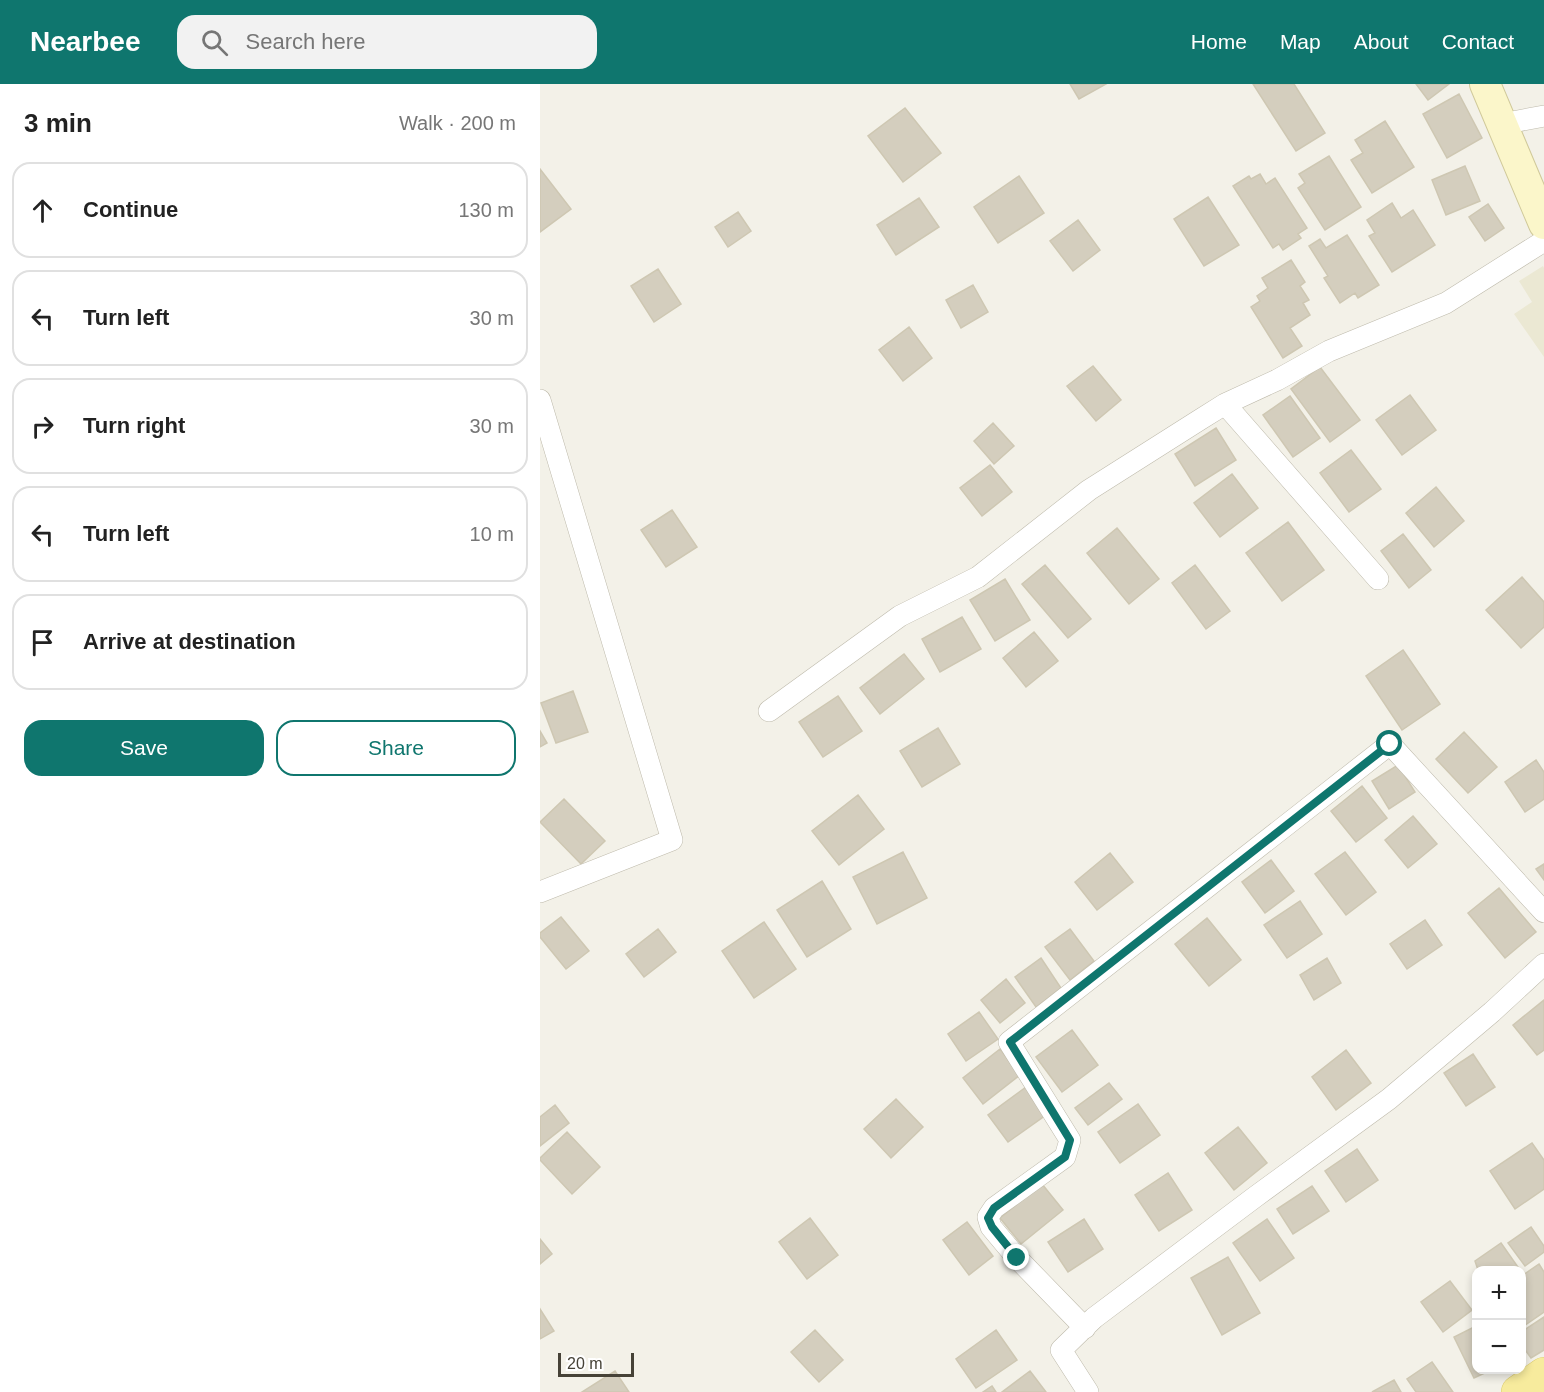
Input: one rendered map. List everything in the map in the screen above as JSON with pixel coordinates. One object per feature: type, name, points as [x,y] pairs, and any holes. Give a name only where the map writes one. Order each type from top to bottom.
[{"type":"main road","points":[[1485,84],[1544,224]]},
{"type":"main road","points":[[1518,1392],[1544,1374]]},
{"type":"street","points":[[1502,124],[1544,116]]},
{"type":"street","points":[[769,711],[900,616],[978,577],[1089,490],[1225,404],[1277,380],[1329,351],[1446,303],[1544,241]]},
{"type":"street","points":[[540,400],[672,840],[540,892]]},
{"type":"street","points":[[1225,404],[1378,579]]},
{"type":"street","points":[[1084,1328],[1017,1258],[992,1227],[988,1218],[994,1208],[1065,1157],[1070,1140],[1010,1042],[1390,744],[1544,912]]},
{"type":"street","points":[[1088,1392],[1061,1350],[1094,1318],[1389,1099],[1492,1012],[1544,964]]},
{"type":"shaded area","points":[[1543,266],[1544,357],[1514,314],[1532,302],[1519,281]]},
{"type":"building","points":[[1070,84],[1106,84],[1079,99]]},
{"type":"building","points":[[1253,84],[1294,84],[1325,133],[1296,151]]},
{"type":"building","points":[[1416,84],[1449,84],[1428,100]]},
{"type":"building","points":[[1459,94],[1482,138],[1447,158],[1423,114]]},
{"type":"building","points":[[905,108],[941,153],[903,182],[868,136]]},
{"type":"building","points":[[1385,121],[1414,167],[1372,193],[1351,160],[1363,153],[1355,140]]},
{"type":"building","points":[[1329,156],[1361,207],[1325,230],[1298,188],[1305,183],[1299,174]]},
{"type":"building","points":[[1465,166],[1480,201],[1446,215],[1432,180]]},
{"type":"building","points":[[540,169],[571,209],[540,232]]},
{"type":"building","points":[[1260,174],[1266,184],[1275,178],[1307,228],[1298,234],[1301,238],[1283,250],[1279,244],[1273,248],[1233,186],[1249,176],[1251,179]]},
{"type":"building","points":[[1019,176],[1044,213],[998,243],[974,207]]},
{"type":"building","points":[[1208,197],[1239,245],[1204,266],[1174,219]]},
{"type":"building","points":[[919,198],[939,227],[896,255],[877,225]]},
{"type":"building","points":[[1392,203],[1401,218],[1413,210],[1435,245],[1392,272],[1369,236],[1375,233],[1367,220]]},
{"type":"building","points":[[1488,204],[1504,228],[1485,241],[1469,217]]},
{"type":"building","points":[[738,212],[751,231],[728,247],[715,227]]},
{"type":"building","points":[[1078,220],[1100,250],[1073,271],[1050,241]]},
{"type":"building","points":[[1347,235],[1379,285],[1358,298],[1355,293],[1340,303],[1324,278],[1328,276],[1309,246],[1320,239],[1326,248]]},
{"type":"building","points":[[1291,260],[1305,282],[1300,286],[1309,300],[1303,303],[1310,315],[1290,328],[1302,346],[1283,358],[1251,307],[1260,301],[1257,296],[1268,288],[1262,278]]},
{"type":"building","points":[[658,269],[681,304],[654,322],[631,286]]},
{"type":"building","points":[[973,285],[988,312],[961,328],[946,300]]},
{"type":"building","points":[[909,327],[932,358],[903,381],[879,350]]},
{"type":"building","points":[[1093,366],[1121,400],[1096,421],[1067,386]]},
{"type":"building","points":[[1320,367],[1360,420],[1330,442],[1291,389]]},
{"type":"building","points":[[1410,395],[1436,430],[1402,455],[1376,420]]},
{"type":"building","points":[[1290,396],[1320,438],[1293,457],[1263,415]]},
{"type":"building","points":[[993,423],[1014,446],[994,464],[974,441]]},
{"type":"building","points":[[1216,428],[1236,460],[1195,486],[1175,454]]},
{"type":"building","points":[[1351,450],[1381,489],[1349,512],[1320,473]]},
{"type":"building","points":[[990,465],[1012,492],[982,516],[960,488]]},
{"type":"building","points":[[1232,474],[1258,508],[1220,537],[1194,503]]},
{"type":"building","points":[[1436,487],[1464,521],[1434,547],[1406,513]]},
{"type":"building","points":[[672,510],[697,547],[666,567],[641,530]]},
{"type":"building","points":[[1288,522],[1324,570],[1282,601],[1246,553]]},
{"type":"building","points":[[1117,528],[1159,579],[1129,604],[1087,553]]},
{"type":"building","points":[[1403,534],[1431,570],[1409,588],[1381,551]]},
{"type":"building","points":[[1045,565],[1091,619],[1068,638],[1022,584]]},
{"type":"building","points":[[1195,565],[1230,611],[1206,629],[1172,583]]},
{"type":"building","points":[[1522,577],[1544,602],[1544,627],[1521,648],[1486,610]]},
{"type":"building","points":[[1005,579],[1030,620],[995,641],[970,600]]},
{"type":"building","points":[[962,617],[981,649],[940,672],[922,639]]},
{"type":"building","points":[[1034,632],[1058,661],[1026,687],[1003,658]]},
{"type":"building","points":[[1403,650],[1440,704],[1402,730],[1366,676]]},
{"type":"building","points":[[904,654],[924,679],[880,714],[860,688]]},
{"type":"building","points":[[573,691],[588,732],[556,743],[541,703]]},
{"type":"building","points":[[838,696],[862,731],[823,757],[799,722]]},
{"type":"building","points":[[938,728],[960,764],[922,787],[900,751]]},
{"type":"building","points":[[540,731],[547,743],[540,747]]},
{"type":"building","points":[[1464,732],[1497,767],[1468,793],[1436,759]]},
{"type":"building","points":[[1536,760],[1544,772],[1544,799],[1525,812],[1505,782]]},
{"type":"building","points":[[1398,765],[1415,792],[1389,809],[1372,781]]},
{"type":"building","points":[[1362,786],[1387,818],[1356,842],[1331,811]]},
{"type":"building","points":[[858,795],[884,829],[839,865],[812,831]]},
{"type":"building","points":[[564,799],[605,841],[581,864],[540,822]]},
{"type":"building","points":[[1413,816],[1437,844],[1408,868],[1385,840]]},
{"type":"building","points":[[903,852],[927,898],[877,924],[853,877]]},
{"type":"building","points":[[1345,852],[1376,892],[1346,915],[1315,874]]},
{"type":"building","points":[[1110,853],[1133,882],[1097,910],[1075,882]]},
{"type":"building","points":[[1271,860],[1294,891],[1265,913],[1242,882]]},
{"type":"building","points":[[1544,864],[1544,880],[1536,869]]},
{"type":"building","points":[[822,881],[851,929],[807,957],[777,910]]},
{"type":"building","points":[[1499,888],[1536,932],[1505,958],[1468,913]]},
{"type":"building","points":[[1300,901],[1322,934],[1287,958],[1264,925]]},
{"type":"building","points":[[561,917],[589,951],[566,969],[540,937],[540,933]]},
{"type":"building","points":[[1207,918],[1241,960],[1209,986],[1175,944]]},
{"type":"building","points":[[1425,920],[1442,945],[1407,969],[1390,944]]},
{"type":"building","points":[[764,922],[796,969],[754,998],[722,951]]},
{"type":"building","points":[[658,929],[676,952],[644,977],[626,954]]},
{"type":"building","points":[[1070,929],[1094,961],[1070,980],[1045,947]]},
{"type":"building","points":[[1041,958],[1061,988],[1036,1007],[1015,977]]},
{"type":"building","points":[[1327,958],[1341,983],[1314,1000],[1300,975]]},
{"type":"building","points":[[1006,979],[1025,1003],[1000,1023],[981,1000]]},
{"type":"building","points":[[1544,1000],[1544,1050],[1537,1055],[1513,1025]]},
{"type":"building","points":[[979,1012],[998,1039],[966,1061],[948,1034]]},
{"type":"building","points":[[1072,1030],[1098,1065],[1062,1092],[1036,1057]]},
{"type":"building","points":[[1000,1049],[1020,1075],[983,1104],[963,1078]]},
{"type":"building","points":[[1346,1050],[1371,1083],[1336,1110],[1312,1077]]},
{"type":"building","points":[[1473,1054],[1495,1087],[1466,1106],[1444,1073]]},
{"type":"building","points":[[1109,1083],[1122,1099],[1088,1125],[1075,1108]]},
{"type":"building","points":[[1026,1087],[1046,1115],[1008,1142],[988,1115]]},
{"type":"building","points":[[896,1099],[923,1127],[891,1158],[864,1129]]},
{"type":"building","points":[[1138,1104],[1160,1135],[1120,1163],[1098,1132]]},
{"type":"building","points":[[555,1105],[569,1123],[540,1146],[540,1117]]},
{"type":"building","points":[[1238,1127],[1267,1163],[1234,1190],[1205,1153]]},
{"type":"building","points":[[567,1132],[600,1167],[572,1194],[540,1160]]},
{"type":"building","points":[[1532,1143],[1544,1160],[1544,1189],[1515,1209],[1490,1171]]},
{"type":"building","points":[[1357,1149],[1378,1180],[1346,1202],[1325,1171]]},
{"type":"building","points":[[1168,1173],[1192,1210],[1159,1231],[1135,1195]]},
{"type":"building","points":[[1042,1184],[1063,1210],[1021,1244],[1000,1218]]},
{"type":"building","points":[[1312,1186],[1329,1211],[1293,1234],[1277,1209]]},
{"type":"building","points":[[810,1218],[838,1255],[807,1279],[779,1242]]},
{"type":"building","points":[[1084,1219],[1103,1249],[1068,1272],[1048,1242]]},
{"type":"building","points":[[1267,1219],[1294,1258],[1260,1281],[1233,1243]]},
{"type":"building","points":[[967,1222],[993,1256],[969,1275],[943,1240]]},
{"type":"building","points":[[1531,1227],[1544,1246],[1544,1252],[1525,1266],[1508,1243]]},
{"type":"building","points":[[540,1239],[552,1254],[540,1264]]},
{"type":"building","points":[[1501,1243],[1517,1266],[1477,1266],[1475,1261]]},
{"type":"building","points":[[1228,1257],[1260,1313],[1222,1335],[1191,1278]]},
{"type":"building","points":[[1539,1264],[1544,1272],[1544,1312],[1526,1325],[1526,1320],[1526,1273]]},
{"type":"building","points":[[1450,1281],[1472,1310],[1443,1332],[1421,1302]]},
{"type":"building","points":[[540,1309],[554,1331],[540,1339]]},
{"type":"building","points":[[1544,1317],[1544,1350],[1531,1358],[1526,1351],[1526,1329]]},
{"type":"building","points":[[1472,1328],[1472,1374],[1454,1337]]},
{"type":"building","points":[[815,1330],[843,1360],[819,1382],[791,1352]]},
{"type":"building","points":[[996,1330],[1017,1360],[976,1388],[956,1359]]},
{"type":"building","points":[[1432,1362],[1453,1392],[1416,1392],[1407,1379]]},
{"type":"building","points":[[615,1371],[629,1392],[582,1392]]},
{"type":"building","points":[[1030,1371],[1046,1392],[1002,1392]]},
{"type":"building","points":[[1394,1380],[1401,1392],[1372,1392]]},
{"type":"building","points":[[992,1386],[996,1392],[983,1392]]},
{"type":"route","points":[[1017,1258],[992,1227],[988,1218],[994,1208],[1065,1157],[1070,1140],[1010,1042],[1390,744]]}]
